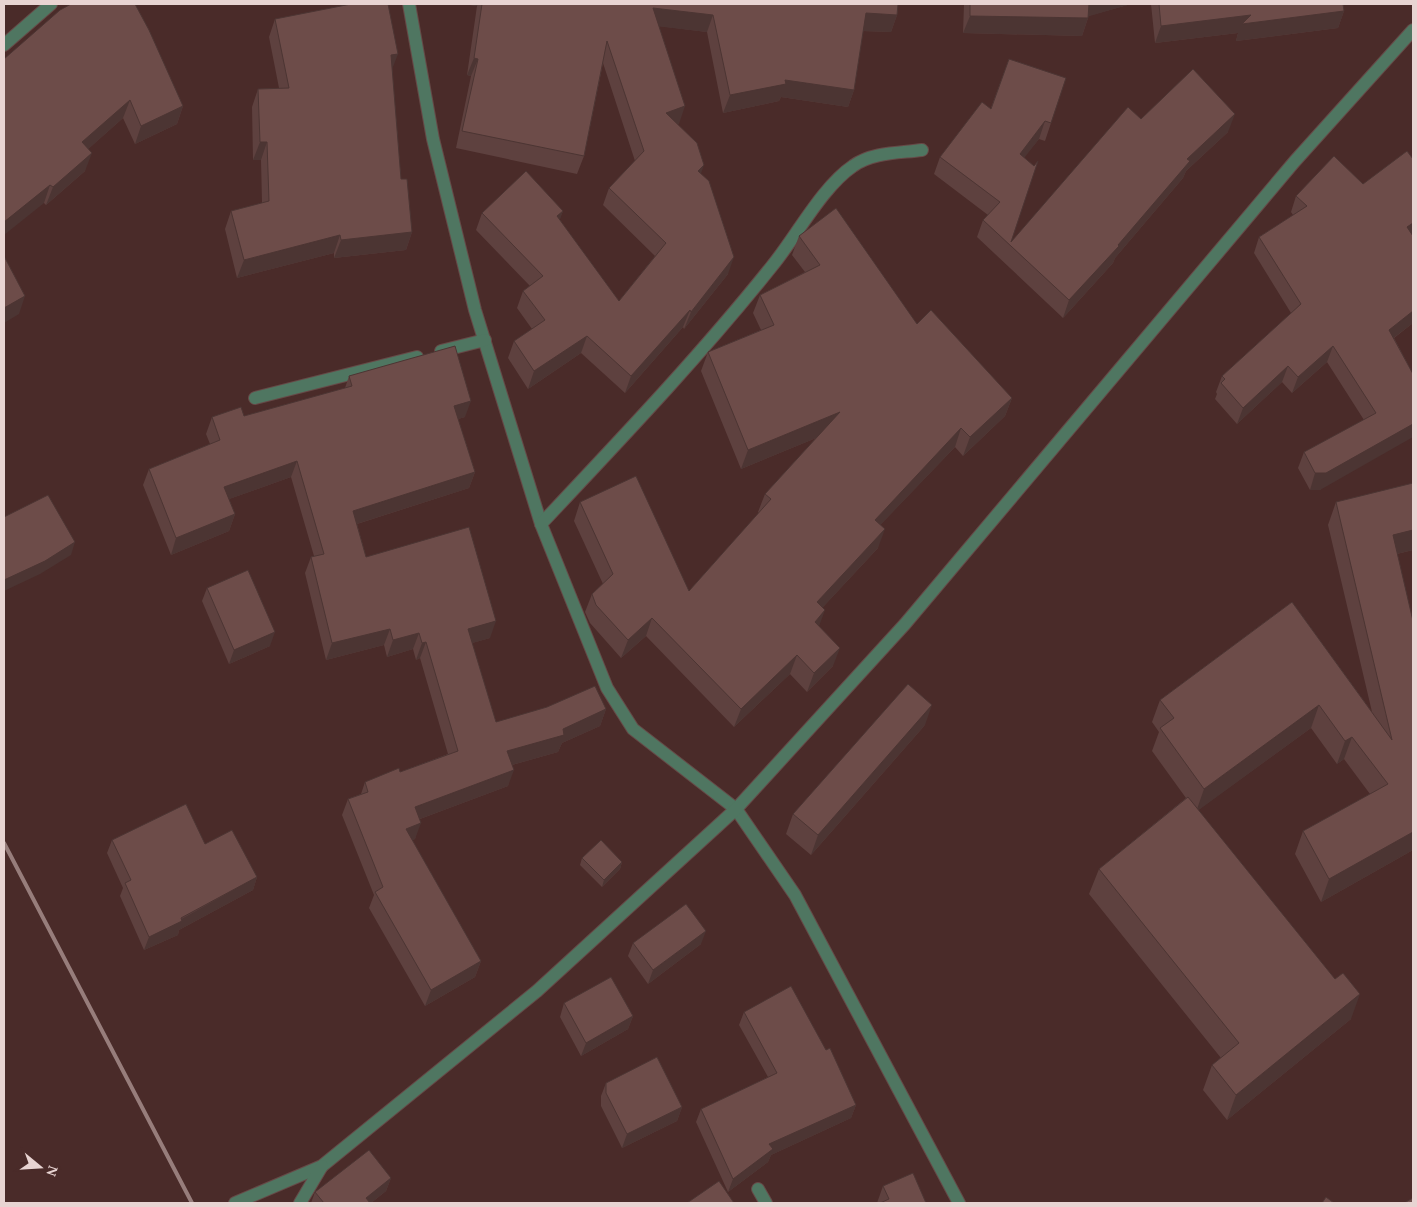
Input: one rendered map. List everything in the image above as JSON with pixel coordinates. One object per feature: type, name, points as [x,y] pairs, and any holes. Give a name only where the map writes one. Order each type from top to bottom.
[{"type":"street","points":[[4,44],[51,4]]},
{"type":"street","points":[[409,4],[433,138],[484,340],[541,524],[607,688],[633,729],[736,809],[795,895],[959,1203]]},
{"type":"street","points":[[235,1203],[322,1166],[537,991],[736,809],[905,624],[1296,161],[1413,30]]},
{"type":"street","points":[[541,524],[630,430],[772,266],[833,184],[853,166],[871,157],[922,150]]},
{"type":"street","points":[[255,398],[484,340]]},
{"type":"street","points":[[300,1203],[322,1166]]},
{"type":"street","points":[[758,1189],[766,1203]]},
{"type":"building","points":[[71,4],[135,4],[149,30],[183,106],[141,126],[130,100],[82,142],[92,153],[53,187],[50,185],[4,222],[4,59],[60,10]]},
{"type":"building","points":[[351,4],[388,4],[398,54],[391,55],[401,179],[407,179],[412,232],[341,240],[340,235],[244,260],[231,211],[269,201],[267,142],[260,142],[258,89],[289,88],[275,19]]},
{"type":"building","points":[[482,4],[898,4],[897,15],[866,13],[854,90],[785,80],[786,84],[730,95],[713,15],[653,8],[685,106],[666,113],[697,143],[704,165],[698,171],[709,181],[734,257],[691,312],[690,310],[631,376],[587,336],[534,371],[514,341],[545,320],[523,291],[543,276],[482,213],[526,171],[563,211],[557,216],[619,301],[666,243],[609,188],[644,151],[607,41],[584,156],[462,131],[478,59],[474,58]]},
{"type":"building","points":[[970,4],[1089,4],[1088,18],[970,16]]},
{"type":"building","points":[[1159,4],[1343,4],[1344,11],[1242,24],[1251,15],[1161,26]]},
{"type":"building","points":[[1009,59],[1066,78],[1051,123],[1045,121],[1020,154],[1034,166],[1038,161],[1011,242],[1128,107],[1141,119],[1193,69],[1235,114],[1187,159],[1190,161],[1119,246],[1069,300],[983,220],[1000,202],[940,157],[982,102],[991,109]]},
{"type":"building","points":[[1407,151],[1413,159],[1413,223],[1407,227],[1413,236],[1413,311],[1389,330],[1413,374],[1413,424],[1326,473],[1315,473],[1304,452],[1376,413],[1333,346],[1298,377],[1288,366],[1243,408],[1221,383],[1225,379],[1222,376],[1301,304],[1259,237],[1307,206],[1296,196],[1334,156],[1363,184]]},
{"type":"building","points":[[836,208],[917,324],[931,310],[1012,398],[970,437],[961,428],[875,520],[885,529],[817,602],[825,610],[815,622],[840,648],[814,673],[797,655],[741,709],[652,618],[628,640],[596,605],[592,594],[613,574],[580,502],[636,476],[689,591],[771,499],[765,494],[840,412],[748,450],[708,352],[774,325],[760,295],[820,265],[799,236]]},
{"type":"building","points":[[4,256],[25,296],[4,308]]},
{"type":"building","points":[[455,346],[471,401],[454,406],[475,472],[353,511],[366,557],[469,527],[496,621],[468,629],[496,722],[547,707],[595,686],[606,709],[563,729],[564,735],[507,751],[514,770],[415,807],[421,823],[406,829],[481,961],[431,990],[375,892],[383,887],[348,799],[368,792],[365,782],[399,768],[400,772],[458,751],[426,642],[422,643],[419,633],[393,640],[390,629],[332,643],[311,557],[324,554],[297,461],[224,487],[235,514],[176,538],[149,469],[220,440],[212,417],[241,407],[244,416],[352,386],[349,376]]},
{"type":"building","points":[[1413,483],[1413,530],[1393,535],[1413,621],[1413,832],[1329,879],[1303,831],[1388,784],[1352,737],[1345,741],[1319,705],[1204,789],[1160,728],[1174,718],[1160,700],[1292,602],[1392,740],[1336,502]]},
{"type":"building","points":[[48,495],[75,542],[45,561],[4,580],[4,517]]},
{"type":"building","points":[[248,570],[275,632],[234,650],[207,588]]},
{"type":"building","points":[[908,684],[932,705],[818,835],[793,814]]},
{"type":"building","points":[[1188,797],[1335,979],[1343,973],[1360,994],[1236,1095],[1212,1065],[1239,1043],[1099,869]]},
{"type":"building","points":[[186,804],[205,844],[232,830],[257,877],[181,918],[182,921],[149,937],[125,883],[131,880],[112,840]]},
{"type":"building","points":[[601,840],[622,862],[604,880],[582,858]]},
{"type":"building","points":[[686,904],[706,931],[653,970],[633,943]]},
{"type":"building","points":[[611,977],[633,1016],[586,1043],[564,1003]]},
{"type":"building","points":[[791,986],[826,1050],[830,1048],[856,1105],[769,1144],[773,1149],[733,1179],[701,1109],[777,1073],[744,1012]]},
{"type":"building","points":[[657,1057],[682,1107],[627,1134],[606,1093],[606,1083]]},
{"type":"building","points":[[369,1150],[391,1178],[366,1198],[370,1203],[324,1203],[315,1192]]},
{"type":"building","points":[[913,1173],[926,1203],[880,1203],[889,1199],[883,1186]]},
{"type":"building","points":[[719,1181],[734,1203],[687,1203]]},
{"type":"building","points":[[1326,1197],[1334,1203],[1322,1203]]},
{"type":"building","points":[[1413,1198],[1413,1203],[1404,1203]]},
{"type":"railway","points":[[4,843],[192,1203]]}]
